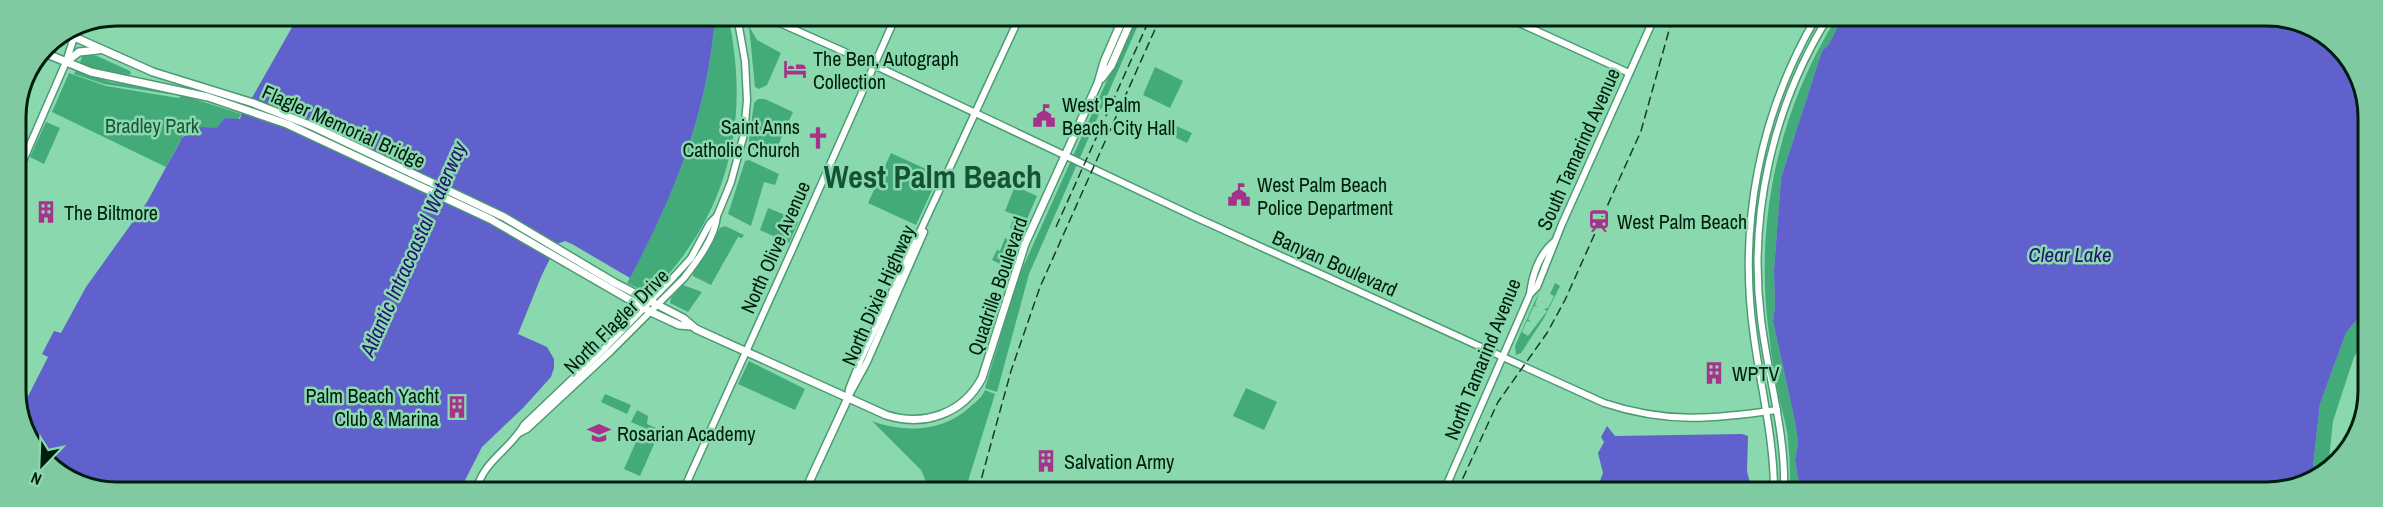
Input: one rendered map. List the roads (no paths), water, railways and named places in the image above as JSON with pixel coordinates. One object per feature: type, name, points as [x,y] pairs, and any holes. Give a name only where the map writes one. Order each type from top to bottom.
[{"type":"main road","name":"Quadrille Boulevard","points":[[848,398],[886,415],[910,420],[944,414],[968,399],[987,368],[1019,258],[1098,83],[1104,60],[1119,26]]},
{"type":"main road","name":"Quadrille Boulevard","points":[[1098,83],[1111,66],[1129,26]]},
{"type":"main road","points":[[73,37],[135,65],[238,102]]},
{"type":"main road","points":[[66,62],[79,52],[103,50]]},
{"type":"main road","points":[[50,55],[126,80],[238,102]]},
{"type":"main road","points":[[126,80],[133,75],[135,65]]},
{"type":"main road","points":[[171,78],[176,90]]},
{"type":"main road","name":"Flagler Memorial Bridge","points":[[238,102],[298,120],[480,205],[651,307]]},
{"type":"main road","points":[[651,307],[683,318],[690,326],[848,398]]},
{"type":"main road","name":"North Dixie Highway","points":[[809,482],[848,398]]},
{"type":"street","name":"North Flagler Drive","points":[[479,482],[485,468],[519,434],[529,420],[697,261],[716,225],[744,134],[747,100],[745,61],[739,26]]},
{"type":"street","name":"Banyan Boulevard","points":[[786,26],[1193,216],[1588,396],[1630,411],[1659,417],[1697,419],[1777,410]]},
{"type":"street","name":"North Olive Avenue","points":[[687,482],[892,26]]},
{"type":"street","name":"North Dixie Highway","points":[[848,398],[849,389],[861,359],[1016,26]]},
{"type":"street","points":[[1526,26],[1629,73]]},
{"type":"street","name":"South Tamarind Avenue","points":[[1530,294],[1539,283],[1554,242],[1650,26]]},
{"type":"street","points":[[1773,482],[1747,276],[1750,213],[1762,150],[1784,84],[1812,26]]},
{"type":"street","points":[[1784,482],[1777,410],[1761,321],[1758,247],[1761,214],[1775,141],[1792,88],[1824,26]]},
{"type":"street","points":[[26,154],[66,62],[72,38]]},
{"type":"street","name":"North Tamarind Avenue","points":[[1448,482],[1530,294],[1531,283],[1545,250],[1554,242]]},
{"type":"street","points":[[1539,264],[1539,283]]},
{"type":"street","points":[[1747,276],[1758,277]]},
{"type":"water","name":"Atlantic Intracoastal Waterway","points":[[293,26],[714,26],[705,86],[687,152],[661,215],[630,278],[572,244],[565,241],[557,244],[518,334],[547,347],[554,359],[551,377],[523,408],[482,447],[464,482],[117,482],[99,480],[72,470],[72,435],[37,435],[35,431],[30,420],[27,399],[48,357],[42,354],[54,331],[61,333],[86,287],[147,202],[182,138],[197,127],[216,128],[225,118],[240,119],[244,106],[253,96]]},
{"type":"water","name":"Clear Lake","points":[[1838,26],[2266,26],[2284,27],[2301,32],[2322,44],[2339,61],[2353,87],[2356,99],[2358,117],[2358,318],[2346,333],[2320,404],[2313,468],[2296,477],[2266,482],[1799,482],[1795,460],[1798,443],[1795,421],[1773,321],[1774,270],[1781,178],[1822,51],[1829,44]]},
{"type":"water","points":[[1607,426],[1615,436],[1742,434],[1748,436],[1747,471],[1750,482],[1600,482],[1603,473],[1598,453],[1604,442],[1601,437]]},
{"type":"railway","points":[[1056,227],[1146,26]]},
{"type":"railway","points":[[980,482],[1011,371],[1040,287],[1157,26]]},
{"type":"railway","points":[[1461,482],[1498,402],[1547,333],[1565,300],[1641,131],[1670,26]]},
{"type":"place","name":"The Ben, Autograph Collection","points":[[795,69]]},
{"type":"place","name":"West Palm Beach City Hall","points":[[1044,116]]},
{"type":"place","name":"Saint Anns Catholic Church","points":[[818,138]]},
{"type":"place","name":"West Palm Beach Police Department","points":[[1239,195]]},
{"type":"place","name":"The Biltmore","points":[[46,212]]},
{"type":"place","name":"West Palm Beach","points":[[1599,221]]},
{"type":"place","name":"WPTV","points":[[1714,373]]},
{"type":"place","name":"Palm Beach Yacht Club & Marina","points":[[457,407]]},
{"type":"place","name":"Rosarian Academy","points":[[599,433]]},
{"type":"place","name":"Salvation Army","points":[[1046,461]]},
{"type":"district","name":"West Palm Beach","points":[[933,176]]},
{"type":"park label","name":"Bradley Park","points":[[152,125]]}]
